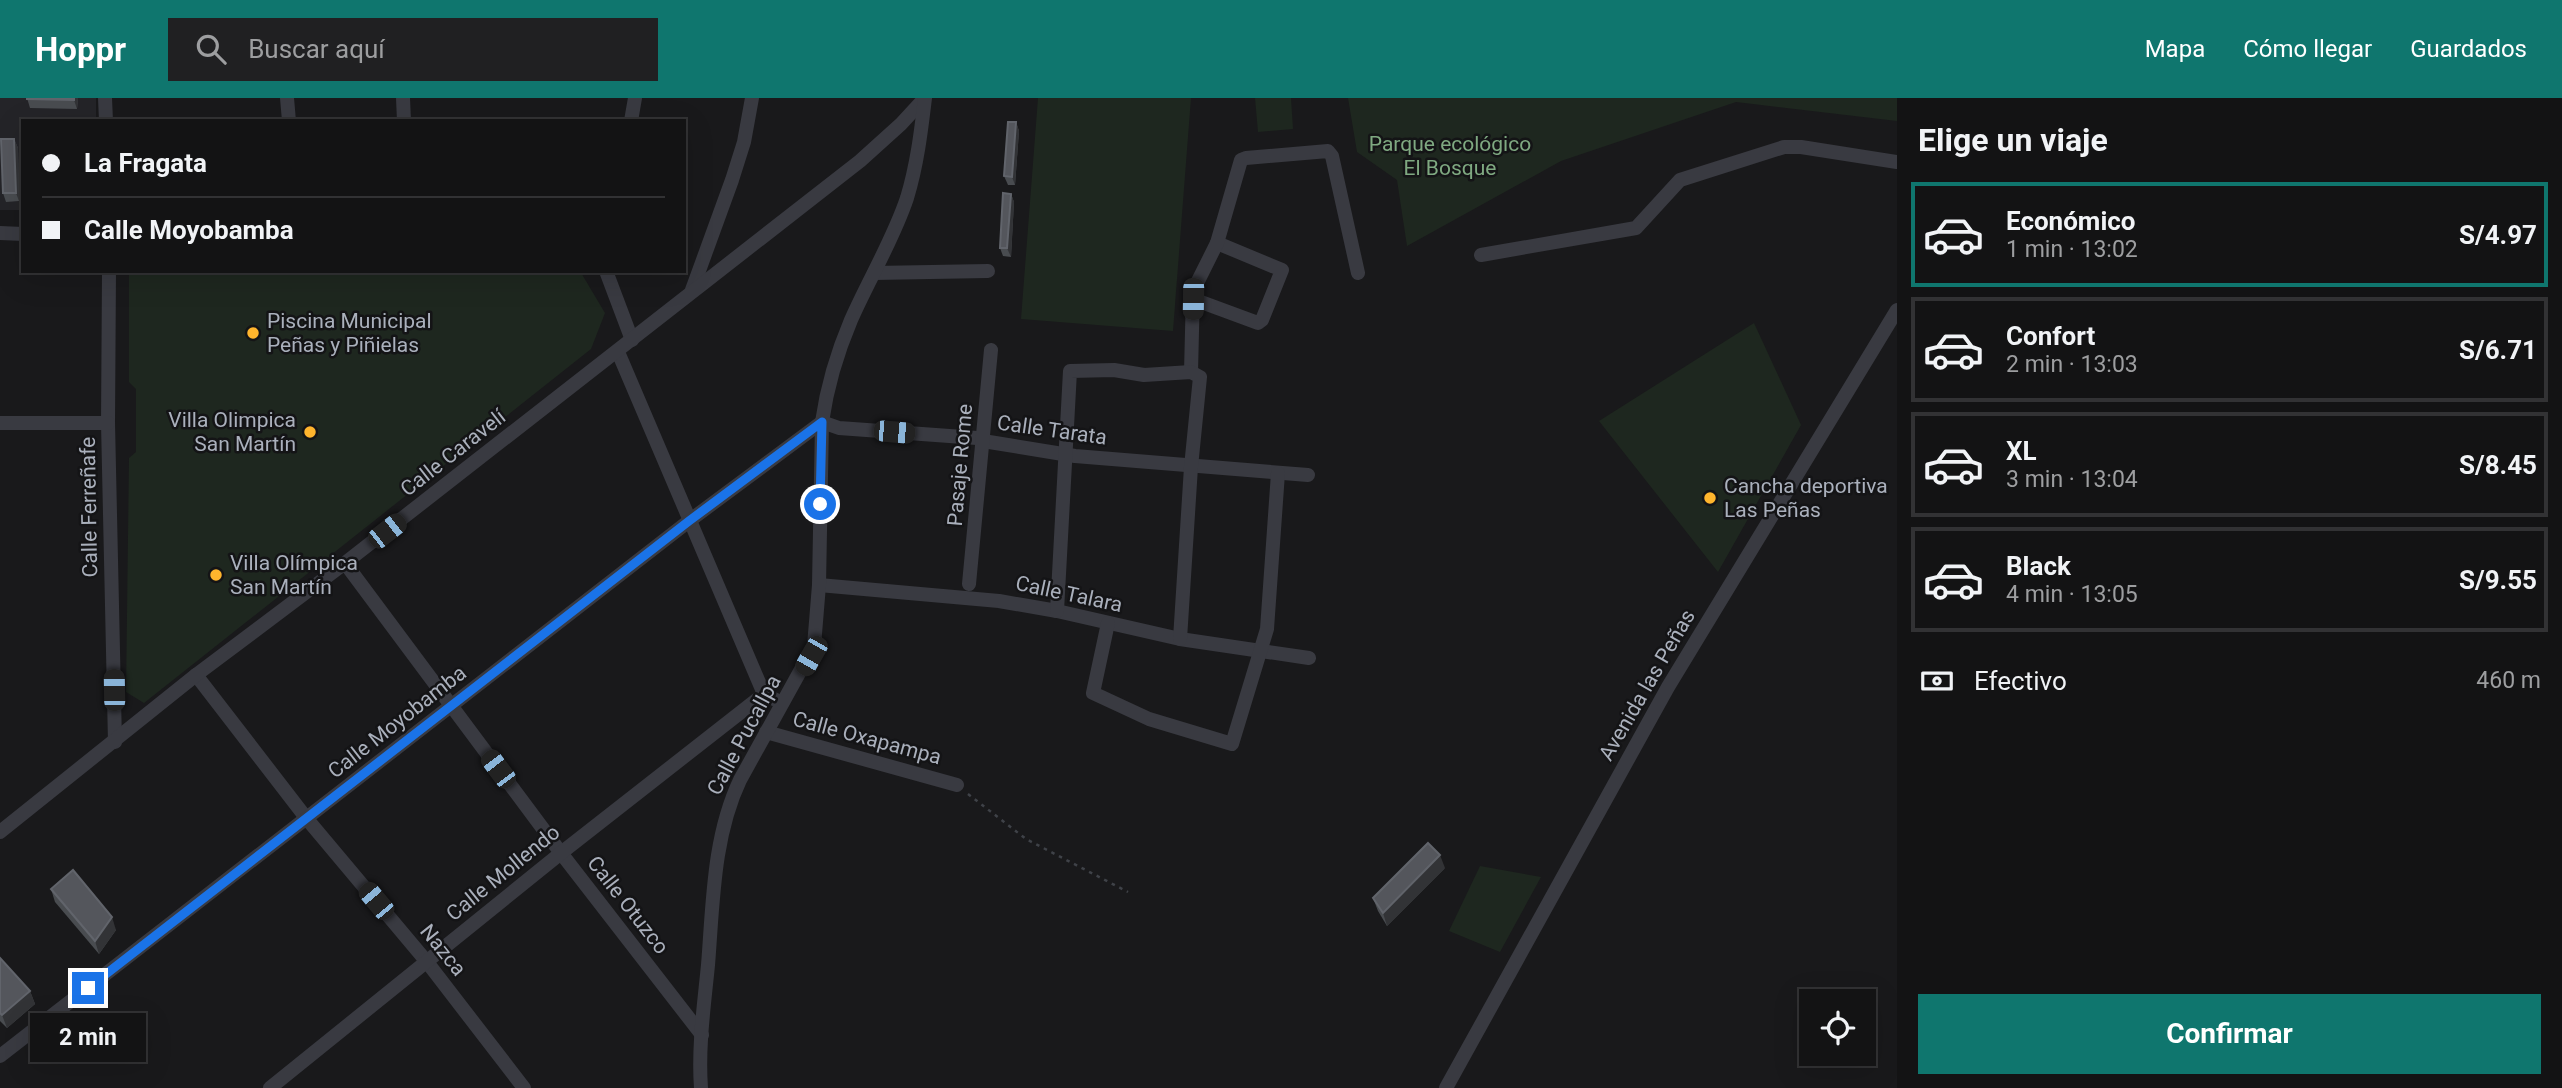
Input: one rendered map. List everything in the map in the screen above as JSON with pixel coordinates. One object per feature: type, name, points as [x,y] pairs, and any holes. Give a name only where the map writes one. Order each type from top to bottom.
[{"type":"street","points":[[105,98],[106,119]]},
{"type":"street","points":[[287,98],[289,119]]},
{"type":"street","points":[[403,98],[404,119]]},
{"type":"street","points":[[631,119],[635,98]]},
{"type":"street","points":[[692,290],[736,167],[752,98]]},
{"type":"street","name":"Calle Caravelí","points":[[0,832],[197,675],[345,564],[860,161],[924,99]]},
{"type":"street","name":"Calle Pucallpa","points":[[701,1088],[699,1052],[723,826],[731,799],[766,732],[811,656],[814,646],[819,586],[822,422],[839,353],[906,201],[920,142],[924,99]]},
{"type":"street","points":[[1481,255],[1636,228],[1680,180],[1784,147],[1801,147],[1897,162]]},
{"type":"street","points":[[1191,372],[1193,291],[1217,243],[1241,160],[1328,151],[1332,156],[1358,273]]},
{"type":"street","points":[[0,233],[21,233]]},
{"type":"street","points":[[1193,299],[1258,323],[1262,320],[1282,270],[1217,243]]},
{"type":"street","points":[[874,273],[988,271]]},
{"type":"street","name":"Calle Ferreñafe","points":[[109,273],[108,423],[115,742]]},
{"type":"street","points":[[607,273],[632,340]]},
{"type":"street","name":"Avenida las Peñas","points":[[1446,1088],[1668,687],[1897,310]]},
{"type":"street","name":"Pasaje Rome","points":[[969,584],[991,350]]},
{"type":"street","points":[[618,352],[764,694]]},
{"type":"street","points":[[1057,611],[1072,369],[1144,374],[1191,372],[1200,377],[1191,467],[1180,639]]},
{"type":"street","name":"Calle Tarata","points":[[822,422],[839,428],[978,438],[1066,455],[1308,475]]},
{"type":"street","name":"Calle Moyobamba","points":[[0,1056],[689,521],[822,422]]},
{"type":"street","points":[[0,423],[108,423]]},
{"type":"street","points":[[1108,623],[1093,694],[1149,719],[1232,744],[1261,652],[1268,617],[1278,473]]},
{"type":"street","name":"Calle Otuzco","points":[[345,564],[561,853],[702,1035]]},
{"type":"street","name":"Calle Talara","points":[[819,586],[999,601],[1057,611],[1180,639],[1309,659]]},
{"type":"street","name":"Nazca","points":[[197,675],[307,819],[427,962],[524,1088]]},
{"type":"street","name":"Calle Oxapampa","points":[[764,694],[782,704]]},
{"type":"street","name":"Calle Mollendo","points":[[270,1088],[288,1083],[427,962],[764,694]]},
{"type":"street","name":"Calle Oxapampa","points":[[766,732],[957,785]]},
{"type":"path","points":[[957,785],[1026,839],[1128,892]]},
{"type":"shaded area","points":[[0,98],[96,98],[96,119],[21,119],[21,210],[0,210]]},
{"type":"green space","points":[[1038,98],[1191,98],[1173,331],[1021,319]]},
{"type":"green space","points":[[1255,98],[1291,98],[1293,129],[1258,132]]},
{"type":"green space","name":"Parque ecológico El Bosque","points":[[1348,98],[1897,98],[1897,121],[1736,102],[1561,161],[1407,246],[1397,180],[1357,152]]},
{"type":"green space","name":"Villa Olímpica San Martín","points":[[129,273],[581,273],[605,313],[591,349],[144,703],[126,692],[129,458],[136,452],[136,389],[129,382]]},
{"type":"green space","name":"Cancha deportiva Las Peñas","points":[[1754,323],[1801,425],[1718,572],[1599,421]]},
{"type":"green space","points":[[1480,866],[1541,877],[1500,952],[1449,931]]},
{"type":"building","points":[[74,98],[74,100],[27,99]]},
{"type":"building","points":[[1008,122],[1016,122],[1012,177],[1004,176]]},
{"type":"building","points":[[1,139],[14,139],[16,193],[3,193]]},
{"type":"building","points":[[1003,193],[1011,194],[1007,248],[1000,248]]},
{"type":"building","points":[[1428,843],[1440,855],[1383,913],[1373,898]]},
{"type":"building","points":[[73,870],[112,917],[95,941],[51,889]]},
{"type":"building","points":[[0,958],[30,991],[2,1015],[0,1013]]},
{"type":"place","name":"Piscina Municipal Peñas y Piñielas","points":[[253,333]]},
{"type":"place","name":"Villa Olimpica San Martín","points":[[310,432]]},
{"type":"place","name":"Cancha deportiva Las Peñas","points":[[1710,498]]},
{"type":"place","name":"Villa Olímpica San Martín","points":[[216,575]]},
{"type":"route","points":[[88,988],[689,521],[822,422],[820,504]]}]
